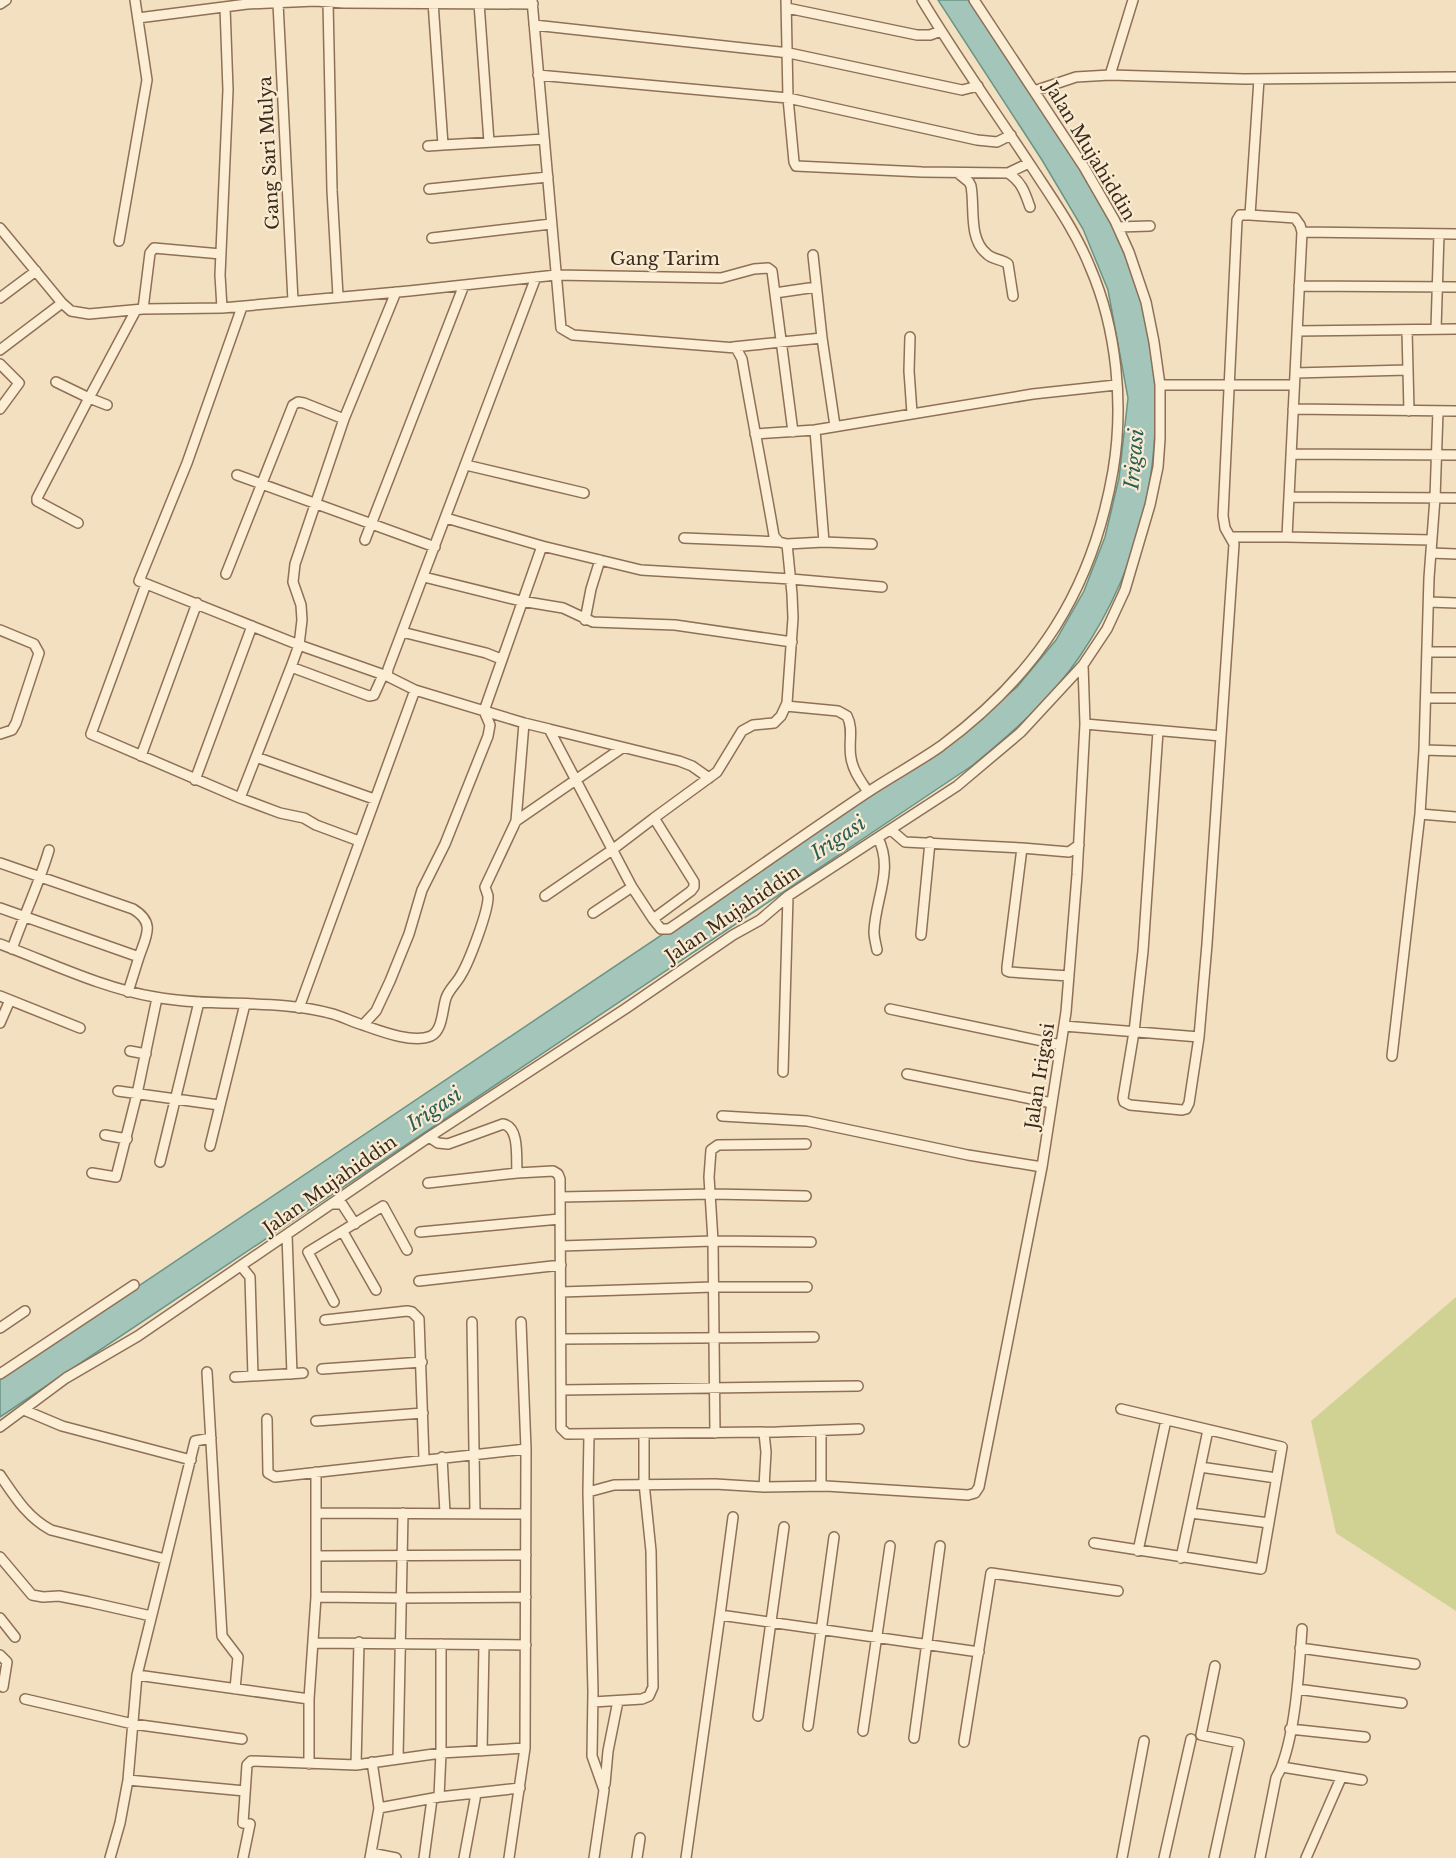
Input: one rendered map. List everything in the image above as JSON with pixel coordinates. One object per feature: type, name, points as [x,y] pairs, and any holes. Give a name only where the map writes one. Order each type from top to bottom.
[{"type":"street","points":[[119,241],[147,80],[135,0]]},
{"type":"street","points":[[192,0],[193,11]]},
{"type":"street","points":[[549,729],[632,887],[661,929],[669,929],[868,792],[939,747],[978,717],[1023,671],[1044,645],[1065,612],[1098,540],[1107,505],[1118,431],[1110,334],[1090,267],[1063,214],[922,0]]},
{"type":"street","name":"Jalan Mujahiddin","points":[[0,1427],[66,1378],[138,1336],[429,1137],[626,1009],[733,935],[760,920],[788,896],[957,786],[1021,732],[1083,665],[1107,629],[1125,590],[1150,505],[1158,467],[1160,386],[1146,302],[1118,227],[1084,167],[974,0]]},
{"type":"street","points":[[1110,75],[1133,0]]},
{"type":"street","points":[[138,18],[247,2],[532,2],[561,328],[568,333],[733,347],[822,338]]},
{"type":"street","points":[[328,2],[332,190],[338,296]]},
{"type":"street","points":[[434,2],[443,145]]},
{"type":"street","name":"Gang Sari Mulya","points":[[278,3],[293,301]]},
{"type":"street","points":[[479,3],[489,142]]},
{"type":"street","points":[[941,31],[936,34],[917,35],[786,4],[789,53],[788,98],[794,162],[798,166],[958,173],[1008,173],[1029,163]]},
{"type":"street","points":[[222,308],[221,254],[227,119],[225,7]]},
{"type":"street","points":[[534,26],[789,53],[962,90],[978,86]]},
{"type":"street","points":[[538,75],[788,98],[977,140],[997,142],[1011,135]]},
{"type":"street","points":[[1034,91],[1076,77],[1110,75],[1259,79],[1456,77]]},
{"type":"street","points":[[1250,215],[1259,79]]},
{"type":"street","points":[[428,146],[544,139]]},
{"type":"street","points":[[958,173],[971,186],[974,227],[980,245],[987,255],[1008,264],[1013,296]]},
{"type":"street","points":[[1008,173],[1022,186],[1030,207]]},
{"type":"street","points":[[429,189],[548,177]]},
{"type":"street","points":[[1158,731],[1143,951],[1134,1032],[1123,1095],[1124,1102],[1130,1106],[1182,1110],[1186,1109],[1190,1103],[1199,1037],[1234,544],[1225,528],[1223,516],[1237,220],[1240,215],[1295,218],[1302,231],[1287,537]]},
{"type":"street","points":[[432,238],[551,224]]},
{"type":"street","points":[[1118,227],[1150,226]]},
{"type":"street","points":[[0,228],[3,239],[36,271],[62,303],[0,350]]},
{"type":"street","points":[[1302,231],[1456,234]]},
{"type":"street","points":[[1436,330],[1438,234]]},
{"type":"street","points":[[78,523],[38,503],[37,498],[89,398],[140,310],[150,253],[154,248],[221,254]]},
{"type":"street","points":[[813,255],[835,426]]},
{"type":"street","name":"Gang Tarim","points":[[62,303],[71,311],[80,314],[242,307],[555,275],[721,278],[763,267],[772,271],[775,293]]},
{"type":"street","points":[[0,298],[36,271]]},
{"type":"street","points":[[291,668],[369,696],[374,695],[388,669],[424,577],[536,277]]},
{"type":"street","points":[[365,540],[464,285]]},
{"type":"street","points":[[1299,286],[1456,287]]},
{"type":"street","points":[[793,432],[775,293],[816,287]]},
{"type":"street","points":[[240,798],[299,645],[302,612],[293,582],[293,571],[344,419],[396,292]]},
{"type":"street","points":[[242,307],[187,463],[139,581],[299,645],[385,676],[415,690],[524,723],[678,761],[692,766],[709,778]]},
{"type":"street","points":[[1297,331],[1456,329]]},
{"type":"street","points":[[1407,330],[1409,411]]},
{"type":"street","points":[[910,337],[912,413]]},
{"type":"street","points":[[544,896],[612,850],[709,778],[720,768],[742,731],[753,725],[774,723],[786,706],[792,642],[791,579],[783,543],[774,536],[742,359],[739,351],[733,347]]},
{"type":"street","points":[[0,364],[22,381],[0,409]]},
{"type":"street","points":[[1295,373],[1407,370]]},
{"type":"street","points":[[56,382],[107,405]]},
{"type":"street","points":[[1160,386],[1230,384],[1294,386]]},
{"type":"street","points":[[755,434],[815,430],[1033,394],[1116,385]]},
{"type":"street","points":[[226,574],[293,405],[297,402],[304,403],[344,419]]},
{"type":"street","points":[[1293,409],[1456,411]]},
{"type":"street","points":[[1392,1056],[1420,814],[1438,411]]},
{"type":"street","points":[[815,430],[824,542]]},
{"type":"street","points":[[1291,454],[1456,455]]},
{"type":"street","points":[[466,465],[584,493]]},
{"type":"street","points":[[237,475],[435,547]]},
{"type":"street","points":[[1289,497],[1456,498]]},
{"type":"street","points":[[446,518],[542,546],[646,571],[791,579],[882,587]]},
{"type":"street","points":[[1230,537],[1432,540]]},
{"type":"street","points":[[684,538],[783,543],[872,544]]},
{"type":"street","points":[[363,1025],[376,1011],[390,981],[409,934],[422,890],[445,844],[488,736],[490,725],[484,711],[542,546]]},
{"type":"street","points":[[1431,553],[1456,554]]},
{"type":"street","points":[[585,620],[600,560]]},
{"type":"street","points":[[424,577],[521,601],[563,608],[593,622],[675,625],[792,642]]},
{"type":"street","points":[[146,584],[91,734],[240,798],[280,813],[304,818],[316,825],[359,841]]},
{"type":"street","points":[[1429,602],[1456,603]]},
{"type":"street","points":[[141,756],[197,603]]},
{"type":"street","points":[[195,780],[252,626]]},
{"type":"street","points":[[0,630],[34,644],[39,653],[16,723],[12,730],[0,734]]},
{"type":"street","points":[[402,632],[501,659]]},
{"type":"street","points":[[1427,652],[1456,652]]},
{"type":"street","name":"Jalan Irigasi","points":[[588,1492],[614,1485],[644,1483],[764,1487],[821,1486],[968,1495],[977,1490],[1042,1167],[1064,1026],[1079,845],[1084,724],[1083,665]]},
{"type":"street","points":[[299,1008],[415,690]]},
{"type":"street","points":[[1426,698],[1456,698]]},
{"type":"street","points":[[786,706],[838,711],[847,716],[851,729],[851,758],[856,773],[868,792]]},
{"type":"street","points":[[0,944],[128,992],[157,998],[199,1002],[299,1008],[332,1014],[394,1035],[414,1038],[428,1037],[438,1029],[446,996],[461,977],[469,960],[487,906],[488,896],[485,887],[516,821],[524,723]]},
{"type":"street","points":[[1084,724],[1221,736]]},
{"type":"street","points":[[516,821],[622,748]]},
{"type":"street","points":[[1424,750],[1456,751]]},
{"type":"street","points":[[256,757],[374,799]]},
{"type":"street","points":[[1420,814],[1456,817]]},
{"type":"street","points":[[653,919],[692,891],[695,885],[654,818]]},
{"type":"street","points":[[891,830],[905,842],[1069,852],[1079,845]]},
{"type":"street","points":[[877,950],[874,927],[882,890],[885,858],[878,838]]},
{"type":"street","points":[[921,935],[930,842]]},
{"type":"street","points":[[1023,848],[1007,971],[1069,976]]},
{"type":"street","points":[[12,949],[23,916],[41,878],[49,850]]},
{"type":"street","points":[[0,863],[133,909],[143,915],[148,932],[128,992]]},
{"type":"street","points":[[593,913],[632,887]]},
{"type":"street","points":[[783,1072],[788,896]]},
{"type":"street","points":[[0,908],[139,957]]},
{"type":"street","points":[[0,996],[80,1028]]},
{"type":"street","points":[[92,1173],[116,1177],[138,1094],[157,998]]},
{"type":"street","points":[[0,1023],[10,1000]]},
{"type":"street","points":[[160,1162],[199,1002]]},
{"type":"street","points":[[210,1146],[244,1004]]},
{"type":"street","points":[[890,1009],[1061,1045]]},
{"type":"street","points":[[1064,1026],[1199,1037]]},
{"type":"street","points":[[130,1051],[146,1054]]},
{"type":"street","points":[[907,1074],[1052,1103]]},
{"type":"street","points":[[118,1091],[219,1105]]},
{"type":"street","points":[[722,1116],[807,1121],[968,1155],[1042,1167]]},
{"type":"street","points":[[429,1137],[438,1143],[448,1144],[503,1124],[509,1125],[513,1130],[517,1173]]},
{"type":"street","points":[[105,1135],[127,1139]]},
{"type":"street","points":[[715,1433],[713,1241],[709,1157],[711,1150],[714,1146],[806,1144]]},
{"type":"street","points":[[428,1183],[517,1173],[553,1171],[558,1174],[561,1246],[561,1428],[563,1431],[573,1436],[859,1429]]},
{"type":"street","points":[[560,1197],[711,1194],[806,1196]]},
{"type":"street","points":[[332,1204],[342,1204],[355,1224]]},
{"type":"street","points":[[334,1302],[308,1252],[384,1206],[407,1250]]},
{"type":"street","points":[[420,1232],[560,1219]]},
{"type":"street","points":[[343,1232],[376,1290]]},
{"type":"street","points":[[287,1235],[292,1374]]},
{"type":"street","points":[[561,1246],[713,1241],[811,1242]]},
{"type":"street","points":[[419,1281],[561,1265]]},
{"type":"street","points":[[241,1266],[250,1276],[253,1376]]},
{"type":"street","points":[[0,1374],[134,1285]]},
{"type":"street","points":[[561,1292],[713,1287],[807,1287]]},
{"type":"street","points":[[0,1328],[25,1311]]},
{"type":"street","points":[[325,1320],[412,1312],[419,1319],[424,1459]]},
{"type":"street","points":[[472,1322],[475,1513]]},
{"type":"street","points":[[508,1858],[525,1748],[526,1449],[521,1322]]},
{"type":"street","points":[[561,1339],[814,1337]]},
{"type":"street","points":[[322,1369],[422,1362]]},
{"type":"street","points":[[207,1372],[222,1636],[238,1657],[235,1689]]},
{"type":"street","points":[[235,1377],[303,1373]]},
{"type":"street","points":[[561,1390],[858,1386]]},
{"type":"street","points":[[1094,1543],[1261,1569],[1282,1447],[1121,1409]]},
{"type":"street","points":[[24,1410],[62,1425],[191,1460]]},
{"type":"street","points":[[316,1421],[423,1413]]},
{"type":"street","points":[[267,1419],[268,1473],[279,1477],[526,1449]]},
{"type":"street","points":[[1138,1551],[1166,1420]]},
{"type":"street","points":[[1181,1558],[1208,1430]]},
{"type":"street","points":[[820,1431],[821,1486]]},
{"type":"street","points":[[764,1433],[766,1459],[764,1487]]},
{"type":"street","points":[[593,1702],[642,1699],[649,1696],[653,1687],[651,1551],[644,1483],[644,1434]]},
{"type":"street","points":[[589,1435],[592,1756],[604,1790]]},
{"type":"street","points":[[110,1858],[120,1823],[128,1780],[137,1675],[151,1616],[195,1441],[211,1438]]},
{"type":"street","points":[[442,1457],[445,1513]]},
{"type":"street","points":[[1200,1467],[1276,1478]]},
{"type":"street","points":[[309,1764],[309,1699],[316,1597],[316,1472]]},
{"type":"street","points":[[0,1475],[20,1505],[36,1521],[51,1530],[165,1559]]},
{"type":"street","points":[[316,1513],[525,1514]]},
{"type":"street","points":[[398,1758],[403,1513]]},
{"type":"street","points":[[1191,1513],[1269,1523]]},
{"type":"street","points":[[687,1858],[733,1517]]},
{"type":"street","points":[[758,1716],[784,1527]]},
{"type":"street","points":[[808,1726],[834,1537]]},
{"type":"street","points":[[863,1731],[890,1546]]},
{"type":"street","points":[[914,1738],[940,1546]]},
{"type":"street","points":[[316,1556],[526,1555]]},
{"type":"street","points":[[0,1557],[32,1595],[79,1600],[151,1616]]},
{"type":"street","points":[[964,1742],[991,1573],[1118,1592]]},
{"type":"street","points":[[316,1597],[526,1597]]},
{"type":"street","points":[[720,1615],[978,1652]]},
{"type":"street","points":[[0,1618],[15,1637]]},
{"type":"street","points":[[1260,1858],[1276,1778],[1282,1767],[1290,1729],[1297,1689],[1302,1629]]},
{"type":"street","points":[[313,1642],[526,1645]]},
{"type":"street","points":[[356,1765],[359,1642]]},
{"type":"street","points":[[424,1858],[441,1753],[441,1644]]},
{"type":"street","points":[[482,1750],[484,1645]]},
{"type":"street","points":[[1300,1648],[1415,1664]]},
{"type":"street","points":[[0,1655],[7,1662],[3,1687]]},
{"type":"street","points":[[1214,1858],[1239,1743],[1201,1735],[1215,1666]]},
{"type":"street","points":[[137,1675],[309,1699]]},
{"type":"street","points":[[1297,1689],[1402,1703]]},
{"type":"street","points":[[25,1699],[133,1724],[242,1739]]},
{"type":"street","points":[[594,1858],[608,1751],[618,1701]]},
{"type":"street","points":[[1290,1729],[1365,1737]]},
{"type":"street","points":[[1164,1858],[1191,1738]]},
{"type":"street","points":[[1122,1858],[1144,1741]]},
{"type":"street","points":[[243,1858],[250,1824],[243,1823],[244,1791],[247,1765],[251,1761],[356,1765],[441,1753],[525,1748]]},
{"type":"street","points":[[372,1762],[379,1808],[371,1855],[396,1858]]},
{"type":"street","points":[[1282,1767],[1362,1780]]},
{"type":"street","points":[[1306,1858],[1341,1778]]},
{"type":"street","points":[[128,1780],[244,1791]]},
{"type":"street","points":[[379,1808],[435,1798],[520,1788]]},
{"type":"street","points":[[464,1858],[476,1794]]},
{"type":"street","points":[[637,1858],[640,1838]]},
{"type":"green space","points":[[1456,1297],[1456,1611],[1336,1533],[1311,1421]]},
{"type":"water","name":"Irigasi","points":[[938,0],[972,0],[1103,201],[1115,225],[1135,278],[1149,333],[1155,389],[1154,445],[1146,500],[1131,554],[1109,606],[1080,656],[1044,701],[973,765],[0,1417],[0,1379],[967,730],[1017,687],[1056,640],[1084,591],[1105,537],[1119,478],[1128,398],[1108,290],[1083,229],[1042,160]]}]
